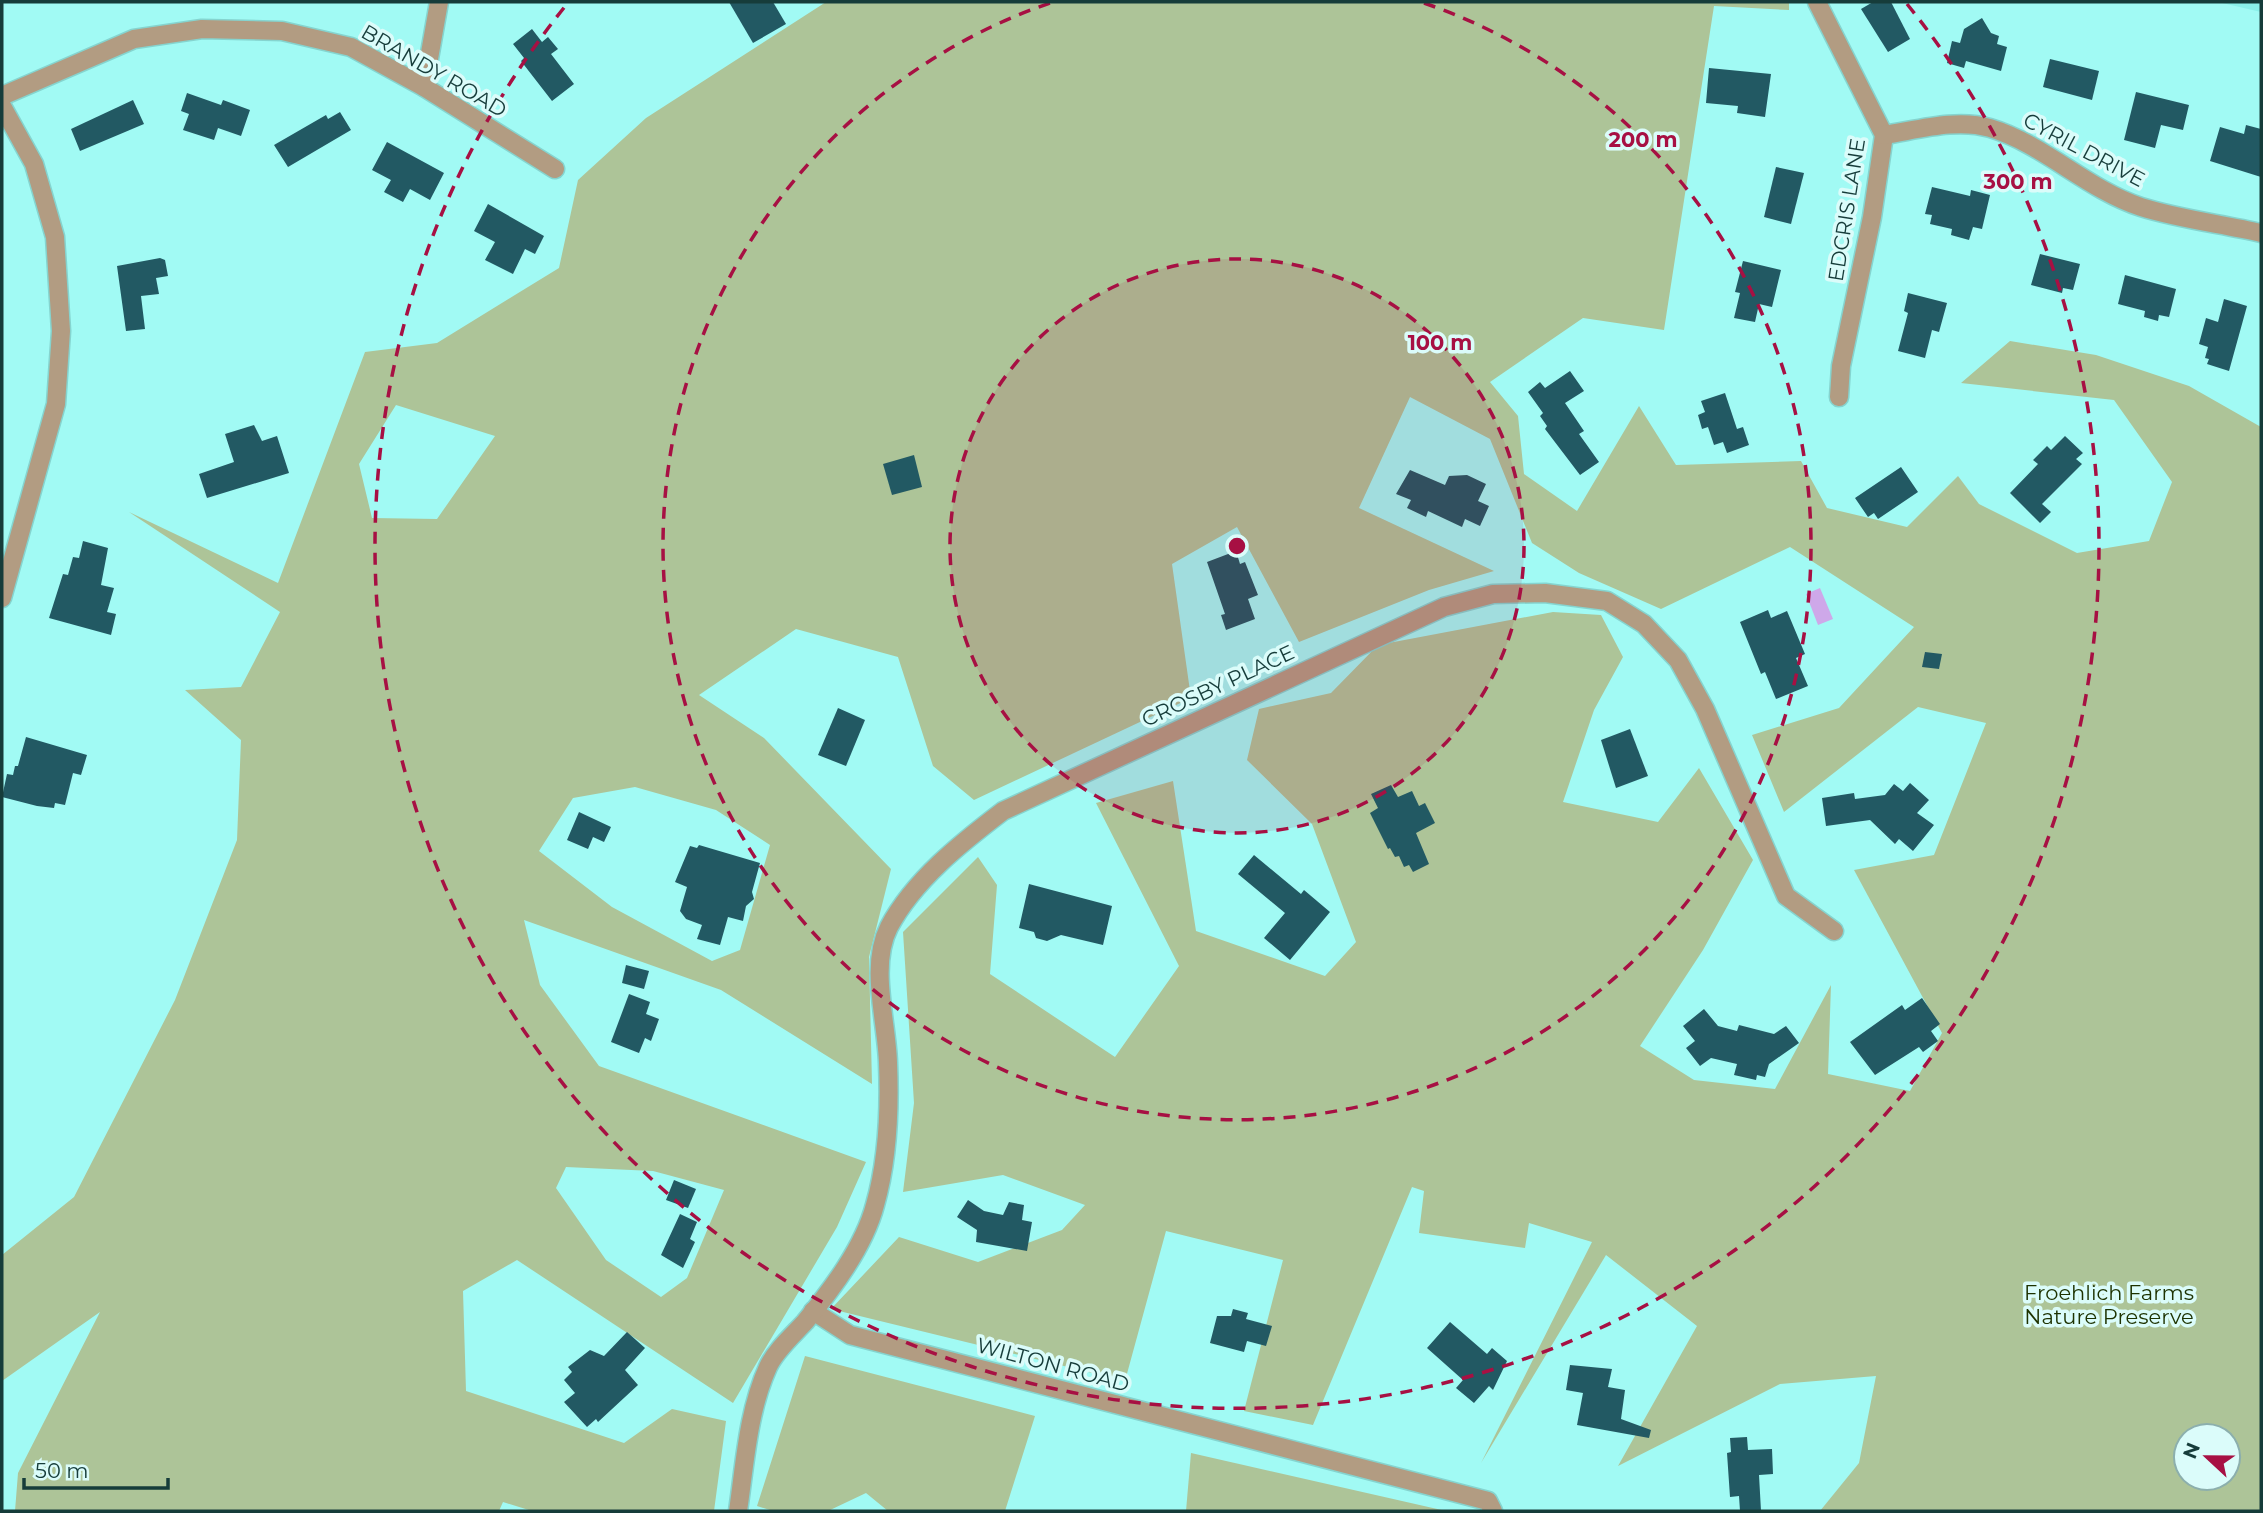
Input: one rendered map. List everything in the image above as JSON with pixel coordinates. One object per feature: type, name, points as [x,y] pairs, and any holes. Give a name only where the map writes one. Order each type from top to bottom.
[{"type":"street","points":[[424,87],[439,2]]},
{"type":"street","name":"EDCRIS LANE","points":[[1817,2],[1884,135],[1872,217],[1841,366],[1839,397]]},
{"type":"street","name":"BRANDY ROAD","points":[[2,96],[134,39],[202,29],[282,31],[351,47],[424,87],[555,169]]},
{"type":"street","points":[[2,106],[34,164],[55,237],[61,331],[56,404],[2,598]]},
{"type":"street","name":"CYRIL DRIVE","points":[[1884,135],[1948,125],[1988,127],[2029,144],[2060,166],[2140,206],[2261,233]]},
{"type":"street","name":"CROSBY PLACE","points":[[813,1311],[848,1263],[875,1207],[888,1145],[888,1063],[880,965],[888,929],[928,877],[957,846],[1003,811],[1444,607],[1493,594],[1545,593],[1607,601],[1644,624],[1678,660],[1705,709],[1786,895],[1834,931]]},
{"type":"street","points":[[738,1511],[752,1420],[768,1364],[813,1311]]},
{"type":"street","name":"WILTON ROAD","points":[[813,1311],[850,1335],[1488,1501],[1493,1511]]},
{"type":"shaded area","points":[[2218,2],[2261,2],[2261,12]]},
{"type":"shaded area","points":[[1820,588],[1833,619],[1818,625],[1806,594]]},
{"type":"green space","name":"Froehlich Farms Nature Preserve","points":[[826,2],[1789,2],[1789,10],[1714,6],[1664,330],[1583,318],[1490,382],[1518,416],[1524,474],[1577,511],[1639,406],[1676,465],[1801,461],[1827,508],[1907,527],[1958,476],[1979,504],[2077,553],[2149,541],[2172,482],[2114,400],[1961,383],[2010,341],[2096,355],[2189,386],[2261,427],[2261,1511],[1820,1511],[1859,1463],[1876,1376],[1780,1384],[1618,1466],[1697,1326],[1606,1255],[1481,1463],[1592,1242],[1529,1223],[1525,1248],[1419,1233],[1424,1191],[1412,1187],[1313,1425],[1244,1411],[1283,1260],[1166,1231],[1125,1381],[831,1309],[899,1237],[978,1262],[1062,1230],[1085,1205],[1003,1175],[903,1192],[914,1103],[903,932],[978,857],[997,885],[990,974],[1115,1057],[1179,966],[1096,803],[1173,781],[1196,931],[1325,976],[1356,942],[1312,824],[1247,760],[1259,709],[1331,693],[1378,645],[1553,612],[1601,615],[1623,657],[1594,710],[1563,802],[1658,822],[1699,768],[1753,860],[1703,950],[1640,1046],[1694,1080],[1775,1089],[1831,985],[1828,1074],[1910,1091],[1942,1033],[1854,870],[1934,855],[1986,723],[1918,707],[1784,812],[1752,735],[1839,708],[1914,627],[1790,547],[1661,609],[1579,573],[1532,543],[1490,439],[1410,397],[1359,508],[1494,571],[1429,590],[1299,642],[1237,527],[1172,564],[1191,698],[974,800],[933,766],[898,657],[796,629],[699,695],[764,738],[891,869],[869,957],[872,1084],[721,990],[524,920],[540,985],[599,1066],[866,1162],[837,1227],[733,1403],[517,1260],[463,1291],[466,1391],[624,1443],[672,1409],[726,1421],[714,1511],[532,1511],[503,1502],[499,1511],[15,1511],[18,1473],[100,1312],[2,1381],[2,1255],[74,1197],[175,1000],[237,840],[241,740],[185,690],[241,687],[280,612],[129,512],[278,583],[365,352],[437,343],[559,268],[578,180],[646,118]],"holes":[[[396,405],[495,436],[437,519],[372,518],[359,464]],[[635,787],[716,810],[770,845],[740,950],[712,961],[612,907],[539,851],[573,798]],[[566,1167],[653,1171],[724,1190],[687,1278],[661,1297],[606,1260],[556,1188]]]},
{"type":"green space","points":[[805,1356],[1035,1416],[1005,1511],[888,1511],[866,1493],[828,1511],[773,1511],[757,1506]]},
{"type":"green space","points":[[1191,1453],[1446,1511],[1186,1511]]},
{"type":"building","points":[[729,2],[773,2],[786,24],[753,43]]},
{"type":"building","points":[[1873,2],[1891,2],[1910,39],[1888,52],[1861,9]]},
{"type":"building","points":[[1982,18],[1991,33],[1999,36],[1997,44],[2007,47],[2001,71],[1966,61],[1964,68],[1947,63],[1952,41],[1960,43],[1964,29]]},
{"type":"building","points":[[532,29],[542,42],[548,37],[558,49],[551,54],[574,84],[552,101],[521,61],[524,58],[513,44]]},
{"type":"building","points":[[2050,59],[2099,71],[2092,100],[2043,87]]},
{"type":"building","points":[[1709,68],[1771,74],[1765,117],[1737,113],[1738,106],[1706,103]]},
{"type":"building","points":[[2136,92],[2189,105],[2183,130],[2161,125],[2155,148],[2124,140]]},
{"type":"building","points":[[187,93],[221,105],[223,100],[250,110],[241,136],[218,128],[214,140],[183,130],[189,114],[181,111]]},
{"type":"building","points":[[133,100],[144,124],[80,151],[71,129]]},
{"type":"building","points":[[340,112],[351,130],[288,167],[274,145],[326,115],[328,119]]},
{"type":"building","points":[[2246,125],[2261,129],[2261,177],[2210,161],[2220,127],[2244,134]]},
{"type":"building","points":[[387,142],[444,173],[430,200],[410,189],[403,202],[384,192],[391,180],[372,170]]},
{"type":"building","points":[[1776,167],[1804,173],[1791,224],[1764,217]]},
{"type":"building","points":[[1932,187],[1970,196],[1971,190],[1990,195],[1982,229],[1973,227],[1969,240],[1951,235],[1952,229],[1930,224],[1932,215],[1925,214]]},
{"type":"building","points":[[488,204],[544,236],[535,254],[525,249],[513,274],[485,260],[495,242],[474,231]]},
{"type":"building","points":[[2040,254],[2080,264],[2073,290],[2063,288],[2062,293],[2031,285]]},
{"type":"building","points":[[160,258],[165,260],[168,276],[156,278],[159,294],[141,296],[145,329],[126,331],[117,266]]},
{"type":"building","points":[[1743,261],[1781,270],[1772,307],[1759,304],[1755,322],[1734,318],[1740,293],[1735,292]]},
{"type":"building","points":[[2125,275],[2176,289],[2169,317],[2159,315],[2158,321],[2144,317],[2145,311],[2118,304]]},
{"type":"building","points":[[1908,293],[1947,303],[1939,332],[1932,330],[1925,358],[1898,351],[1908,313],[1904,311]]},
{"type":"building","points":[[2224,299],[2247,306],[2229,371],[2207,364],[2209,359],[2205,358],[2208,347],[2199,344],[2206,318],[2218,322]]},
{"type":"building","points":[[1570,371],[1584,391],[1565,403],[1584,431],[1579,434],[1599,462],[1580,475],[1545,429],[1547,426],[1540,416],[1543,413],[1528,392],[1540,382],[1545,388]]},
{"type":"building","points":[[1725,393],[1737,429],[1743,427],[1749,445],[1727,453],[1723,442],[1714,445],[1708,427],[1702,429],[1698,415],[1705,412],[1701,401]]},
{"type":"building","points":[[254,425],[262,441],[277,436],[289,473],[207,498],[199,474],[234,462],[225,434]]},
{"type":"building","points":[[2065,436],[2083,453],[2076,459],[2082,464],[2042,504],[2051,512],[2040,523],[2010,493],[2038,464],[2033,460],[2047,446],[2051,450]]},
{"type":"building","points":[[914,455],[922,487],[892,495],[883,464]]},
{"type":"building","points":[[1901,467],[1918,492],[1878,519],[1874,513],[1868,517],[1855,498]]},
{"type":"building","points":[[1410,470],[1445,485],[1449,476],[1467,475],[1486,484],[1478,501],[1489,506],[1480,526],[1465,519],[1462,527],[1428,511],[1426,517],[1407,508],[1411,500],[1396,494]]},
{"type":"building","points":[[83,541],[108,548],[101,585],[114,588],[107,612],[116,614],[111,635],[49,618],[63,574],[68,575],[73,557],[79,558]]},
{"type":"building","points":[[1236,551],[1240,564],[1245,562],[1258,595],[1248,599],[1255,619],[1226,630],[1221,615],[1225,614],[1207,562]]},
{"type":"building","points":[[1768,610],[1771,618],[1787,611],[1805,654],[1796,658],[1808,686],[1776,699],[1765,672],[1761,674],[1740,622]]},
{"type":"building","points":[[1925,652],[1942,654],[1939,669],[1922,667]]},
{"type":"building","points":[[838,708],[865,720],[846,766],[818,755]]},
{"type":"building","points":[[1630,729],[1648,776],[1616,788],[1601,740]]},
{"type":"building","points":[[26,737],[87,755],[81,775],[73,773],[65,805],[55,803],[54,808],[37,806],[2,797],[7,774],[13,775],[15,766],[18,766]]},
{"type":"building","points":[[1910,783],[1929,800],[1917,813],[1934,825],[1913,851],[1899,839],[1895,844],[1870,820],[1826,826],[1822,798],[1854,793],[1855,799],[1885,795],[1894,784],[1903,791]]},
{"type":"building","points":[[1391,785],[1398,797],[1412,791],[1419,806],[1425,803],[1435,823],[1416,833],[1429,864],[1413,872],[1409,865],[1404,867],[1399,856],[1395,857],[1390,848],[1388,849],[1370,813],[1378,808],[1371,794]]},
{"type":"building","points":[[579,812],[611,827],[604,842],[593,837],[588,849],[567,840]]},
{"type":"building","points":[[699,845],[760,863],[752,892],[754,899],[746,906],[743,921],[728,917],[720,945],[697,939],[702,925],[686,919],[680,911],[687,887],[675,882],[690,846],[697,848]]},
{"type":"building","points":[[1254,855],[1301,894],[1304,890],[1330,912],[1290,960],[1264,938],[1285,913],[1238,874]]},
{"type":"building","points":[[1029,884],[1112,906],[1103,945],[1061,935],[1047,941],[1036,938],[1034,932],[1019,928]]},
{"type":"building","points":[[626,965],[649,971],[644,989],[622,983]]},
{"type":"building","points":[[629,994],[650,1002],[646,1014],[659,1019],[651,1041],[645,1038],[639,1053],[611,1042]]},
{"type":"building","points":[[1922,998],[1940,1024],[1931,1031],[1938,1041],[1923,1052],[1919,1047],[1875,1075],[1850,1042],[1902,1005],[1905,1010]]},
{"type":"building","points":[[1704,1009],[1718,1026],[1737,1031],[1739,1025],[1774,1034],[1786,1026],[1799,1043],[1769,1064],[1765,1077],[1757,1075],[1756,1080],[1734,1075],[1737,1064],[1711,1058],[1700,1066],[1686,1048],[1695,1041],[1683,1026]]},
{"type":"building","points":[[674,1180],[696,1189],[688,1208],[666,1200]]},
{"type":"building","points":[[968,1200],[984,1211],[1003,1215],[1009,1202],[1024,1205],[1022,1220],[1032,1222],[1027,1251],[976,1242],[977,1230],[957,1217]]},
{"type":"building","points":[[680,1214],[697,1222],[690,1239],[695,1242],[683,1268],[661,1255]]},
{"type":"building","points":[[1233,1309],[1248,1313],[1246,1319],[1272,1326],[1266,1346],[1247,1341],[1244,1352],[1210,1343],[1217,1316],[1231,1316]]},
{"type":"building","points":[[1450,1322],[1487,1354],[1492,1348],[1507,1361],[1493,1390],[1489,1386],[1474,1403],[1456,1388],[1463,1380],[1427,1348]]},
{"type":"building","points":[[627,1332],[645,1348],[625,1370],[638,1385],[598,1422],[596,1419],[587,1427],[564,1402],[575,1393],[564,1380],[572,1372],[568,1367],[590,1350],[604,1356]]},
{"type":"building","points":[[1570,1365],[1612,1369],[1608,1387],[1625,1390],[1621,1419],[1651,1430],[1649,1438],[1577,1425],[1583,1393],[1566,1390]]},
{"type":"building","points":[[1747,1437],[1748,1450],[1772,1449],[1773,1474],[1759,1475],[1761,1511],[1740,1511],[1739,1496],[1730,1497],[1727,1453],[1731,1452],[1730,1438]]}]
